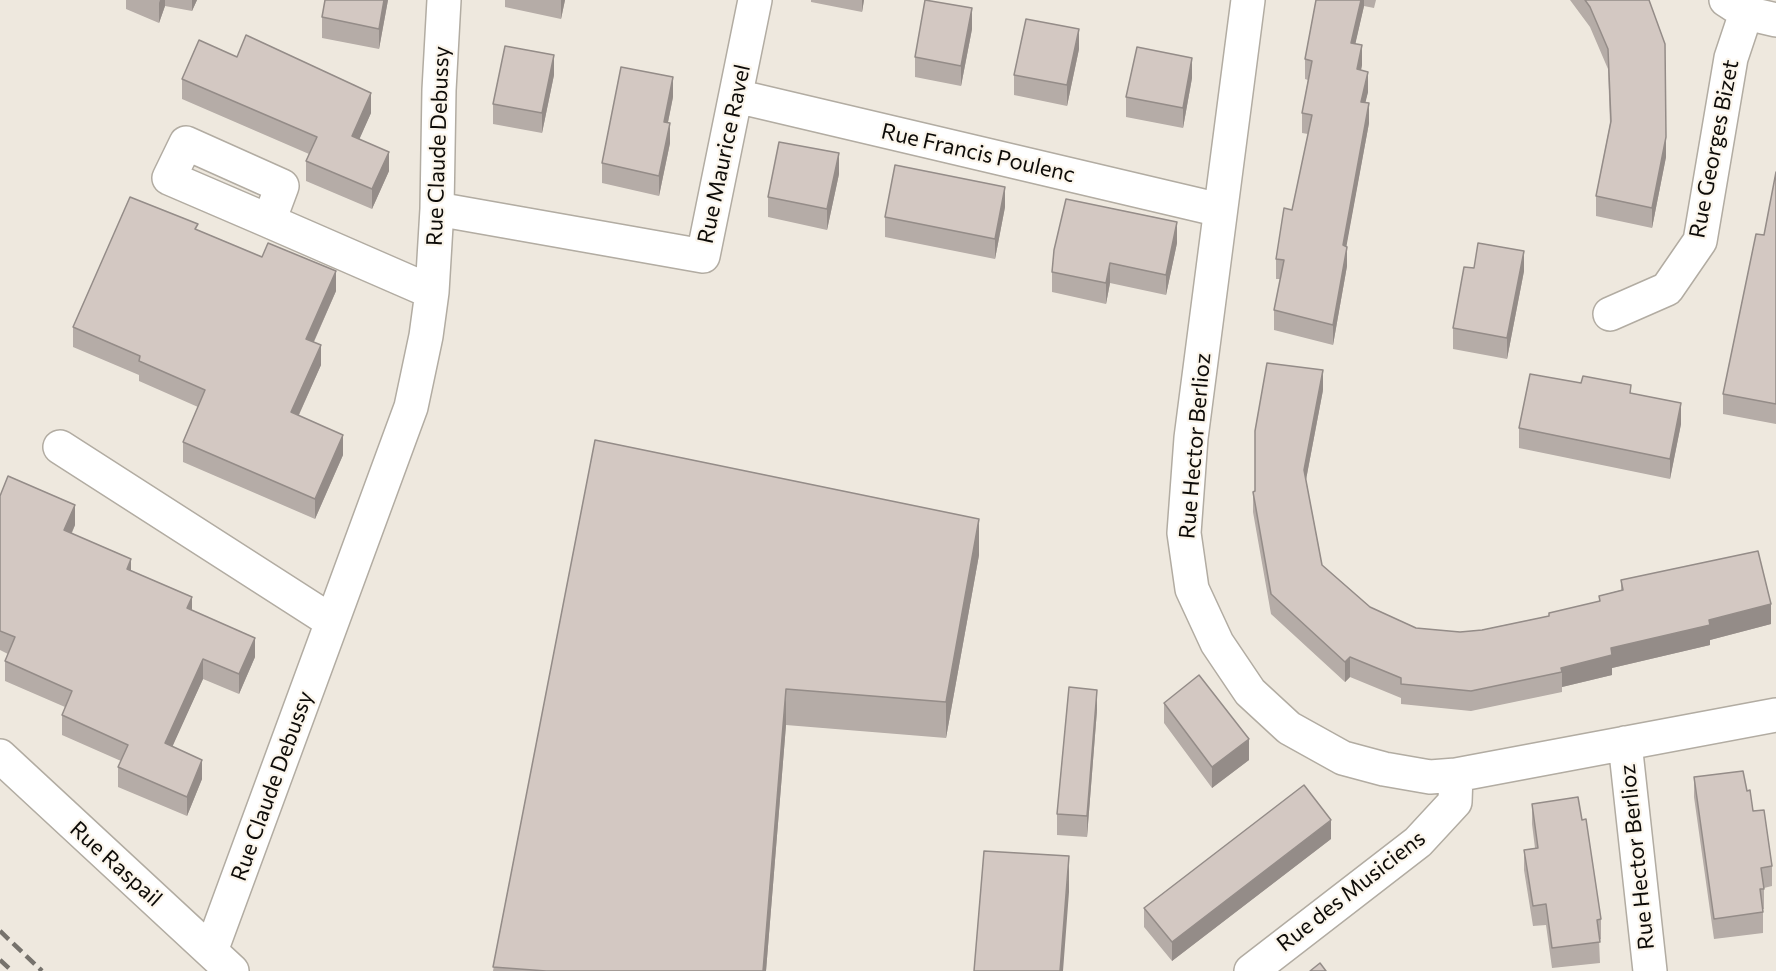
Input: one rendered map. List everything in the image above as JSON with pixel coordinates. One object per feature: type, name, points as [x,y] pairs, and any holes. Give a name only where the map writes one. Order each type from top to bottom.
[{"type":"street","name":"Rue Claude Debussy","points":[[222,961],[331,621],[411,407],[426,336],[432,292],[444,0]]},
{"type":"street","name":"Rue Maurice Ravel","points":[[437,209],[703,256],[755,0]]},
{"type":"street","name":"Rue Hector Berlioz","points":[[1248,0],[1191,438],[1184,533],[1192,590],[1217,643],[1250,692],[1289,728],[1343,758],[1384,769],[1430,777],[1456,775],[1776,715]]},
{"type":"street","name":"Rue Georges Bizet","points":[[1610,314],[1667,289],[1700,241],[1731,58],[1750,11]]},
{"type":"street","name":"Rue Francis Poulenc","points":[[736,96],[1220,210]]},
{"type":"street","points":[[269,221],[432,292]]},
{"type":"street","points":[[60,447],[331,621]]},
{"type":"street","name":"Rue Hector Berlioz","points":[[1625,743],[1650,971]]},
{"type":"street","name":"Rue Raspail","points":[[0,756],[222,961]]},
{"type":"street","name":"Rue des Musiciens","points":[[1251,971],[1418,842],[1455,802],[1456,775]]},
{"type":"building","points":[[325,0],[384,0],[379,29],[322,17]]},
{"type":"building","points":[[925,0],[972,8],[961,66],[915,57]]},
{"type":"building","points":[[1316,0],[1361,0],[1351,43],[1362,45],[1357,69],[1368,72],[1361,102],[1369,103],[1343,245],[1347,247],[1333,325],[1274,310],[1284,260],[1276,259],[1284,208],[1292,210],[1312,115],[1302,113],[1312,61],[1305,59]]},
{"type":"building","points":[[1585,0],[1649,0],[1665,44],[1666,137],[1652,208],[1596,196],[1611,121],[1608,49]]},
{"type":"building","points":[[1026,19],[1079,29],[1067,85],[1014,75]]},
{"type":"building","points":[[246,35],[371,93],[352,136],[389,152],[372,189],[306,161],[317,137],[182,79],[199,40],[237,57]]},
{"type":"building","points":[[505,46],[554,55],[542,113],[493,104]]},
{"type":"building","points":[[1137,47],[1192,58],[1183,108],[1126,97]]},
{"type":"building","points":[[621,67],[673,77],[664,122],[670,123],[659,176],[602,163]]},
{"type":"building","points":[[779,142],[839,153],[827,209],[768,197]]},
{"type":"building","points":[[895,165],[1005,187],[995,239],[885,217]]},
{"type":"building","points":[[1776,172],[1776,404],[1723,394],[1756,234],[1764,235]]},
{"type":"building","points":[[130,197],[198,224],[195,229],[262,257],[268,243],[336,271],[306,339],[321,345],[291,412],[343,435],[315,499],[183,442],[205,390],[139,361],[140,356],[73,327]]},
{"type":"building","points":[[1066,199],[1177,222],[1166,275],[1110,263],[1106,283],[1052,272],[1054,250]]},
{"type":"building","points":[[1478,243],[1524,251],[1507,338],[1453,328],[1464,267],[1474,268]]},
{"type":"building","points":[[1267,363],[1323,370],[1304,470],[1322,565],[1370,607],[1416,628],[1460,632],[1482,630],[1549,616],[1549,613],[1600,601],[1599,596],[1623,590],[1621,580],[1758,551],[1771,604],[1709,620],[1710,625],[1611,648],[1612,655],[1561,668],[1562,672],[1471,691],[1401,684],[1401,678],[1350,657],[1345,662],[1271,594],[1253,492],[1255,491],[1255,431]]},
{"type":"building","points":[[1530,374],[1581,383],[1583,376],[1631,385],[1630,393],[1681,403],[1670,459],[1519,428]]},
{"type":"building","points":[[595,440],[979,519],[946,702],[786,689],[763,971],[546,971],[493,967]]},
{"type":"building","points":[[8,476],[75,505],[64,530],[131,559],[127,569],[192,597],[187,608],[255,638],[239,674],[203,659],[165,743],[202,760],[187,797],[118,767],[128,745],[62,715],[72,691],[5,661],[15,637],[0,631],[0,496]]},
{"type":"building","points":[[1199,675],[1249,739],[1212,767],[1164,703]]},
{"type":"building","points":[[1069,687],[1097,690],[1087,816],[1057,814]]},
{"type":"building","points":[[1743,771],[1747,791],[1750,790],[1753,811],[1764,810],[1772,866],[1761,868],[1764,889],[1760,889],[1763,912],[1714,919],[1694,777]]},
{"type":"building","points":[[1304,785],[1331,820],[1172,942],[1144,908]]},
{"type":"building","points":[[1578,797],[1582,820],[1586,819],[1601,919],[1597,920],[1600,942],[1552,948],[1546,904],[1533,906],[1524,850],[1538,848],[1532,804]]},
{"type":"building","points":[[984,851],[1069,856],[1060,971],[974,971]]},
{"type":"building","points":[[1320,963],[1326,971],[1310,971]]},
{"type":"railway","points":[[0,931],[42,971]]},
{"type":"railway","points":[[0,960],[12,971]]}]
